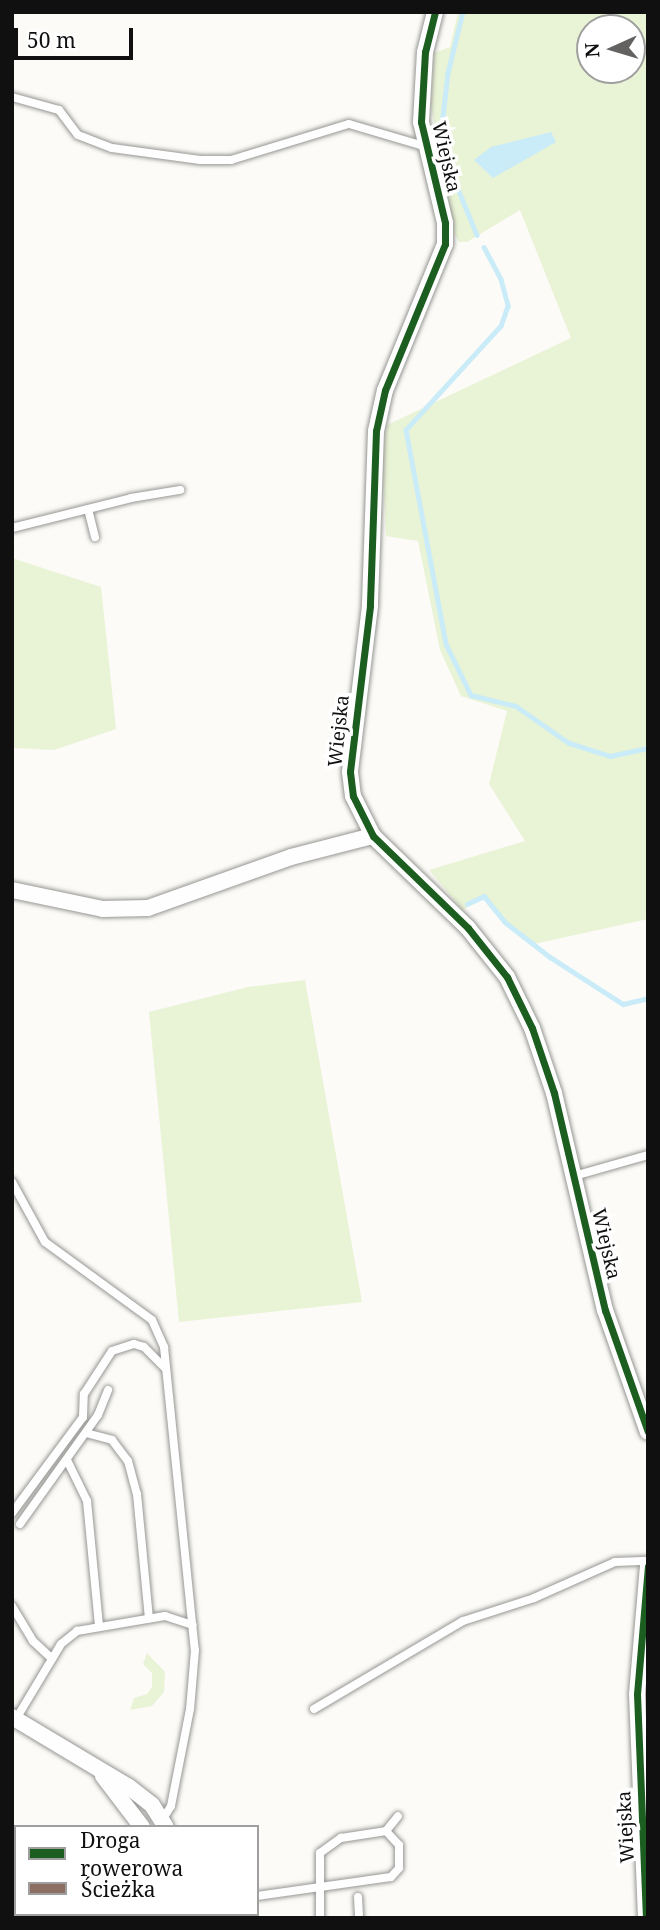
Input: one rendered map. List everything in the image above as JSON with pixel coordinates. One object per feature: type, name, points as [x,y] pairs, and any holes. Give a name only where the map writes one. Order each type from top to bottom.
[{"type":"street","name":"Wiejska","points":[[435,12],[423,80],[421,122],[445,223],[445,244],[385,390],[376,431],[370,606],[349,772],[360,815],[373,836],[468,928],[507,977],[532,1028],[574,1177],[605,1311],[648,1432]]},
{"type":"street","points":[[12,890],[103,909],[148,908],[291,858],[373,836]]},
{"type":"street","name":"Wiejska","points":[[646,1918],[638,1694],[648,1564]]},
{"type":"street","points":[[13,1720],[129,1787],[164,1823]]},
{"type":"street","points":[[100,1772],[140,1825]]},
{"type":"lane","points":[[12,97],[59,110],[78,135],[113,148],[200,160],[231,160],[349,124],[427,147]]},
{"type":"lane","points":[[12,528],[180,490]]},
{"type":"lane","points":[[88,509],[95,537]]},
{"type":"lane","points":[[574,1177],[648,1155]]},
{"type":"lane","points":[[12,1182],[45,1242],[152,1320],[160,1332],[167,1371],[193,1625],[190,1709],[172,1806],[164,1823]]},
{"type":"lane","points":[[12,1513],[83,1417],[84,1394],[112,1351],[134,1344],[144,1347],[155,1353],[167,1371]]},
{"type":"lane","points":[[20,1524],[86,1433],[108,1390]]},
{"type":"lane","points":[[86,1433],[112,1440],[128,1461],[137,1494],[149,1618]]},
{"type":"lane","points":[[67,1460],[87,1501],[99,1625]]},
{"type":"lane","points":[[314,1709],[463,1621],[534,1598],[615,1562],[648,1564]]},
{"type":"lane","points":[[12,1606],[33,1641],[52,1659]]},
{"type":"lane","points":[[13,1720],[69,1636],[99,1625],[149,1618],[177,1618],[193,1625]]},
{"type":"lane","points":[[320,1918],[318,1860],[329,1844],[386,1831],[398,1816]]},
{"type":"lane","points":[[259,1896],[396,1874],[399,1845],[386,1831]]},
{"type":"lane","points":[[358,1897],[359,1918]]},
{"type":"green space","points":[[458,12],[648,12],[648,919],[534,944],[505,922],[484,896],[463,910],[429,870],[525,841],[489,784],[507,711],[461,696],[440,650],[418,541],[386,536],[382,452],[387,425],[571,338],[520,210],[467,242],[459,242],[454,233],[431,106],[434,53],[450,47]]},
{"type":"green space","points":[[12,558],[101,587],[116,729],[54,750],[12,748]]},
{"type":"green space","points":[[305,980],[362,1302],[179,1322],[149,1012],[248,987]]},
{"type":"green space","points":[[147,1653],[165,1672],[164,1692],[152,1706],[130,1710],[134,1698],[147,1694],[152,1687],[152,1673],[143,1664]]},
{"type":"green space","points":[[12,1855],[14,1916],[148,1916],[147,1918],[12,1918]]},
{"type":"water","points":[[551,132],[556,142],[493,178],[474,160],[491,147]]},
{"type":"waterway","points":[[463,12],[448,73],[442,126],[456,184],[477,235]]},
{"type":"waterway","points":[[484,247],[501,279],[508,306],[501,326],[406,430],[446,644],[471,695],[516,706],[569,743],[610,756],[648,748]]},
{"type":"waterway","points":[[467,904],[484,896],[505,922],[550,957],[623,1004],[648,998]]},
{"type":"cycle path","points":[[435,12],[425,52],[421,122],[445,223],[445,244],[385,390],[376,431],[370,606],[350,772],[353,796],[373,836],[468,928],[507,977],[532,1028],[554,1093],[605,1310],[648,1432]]},
{"type":"cycle path","points":[[646,1918],[637,1694],[648,1566]]}]
